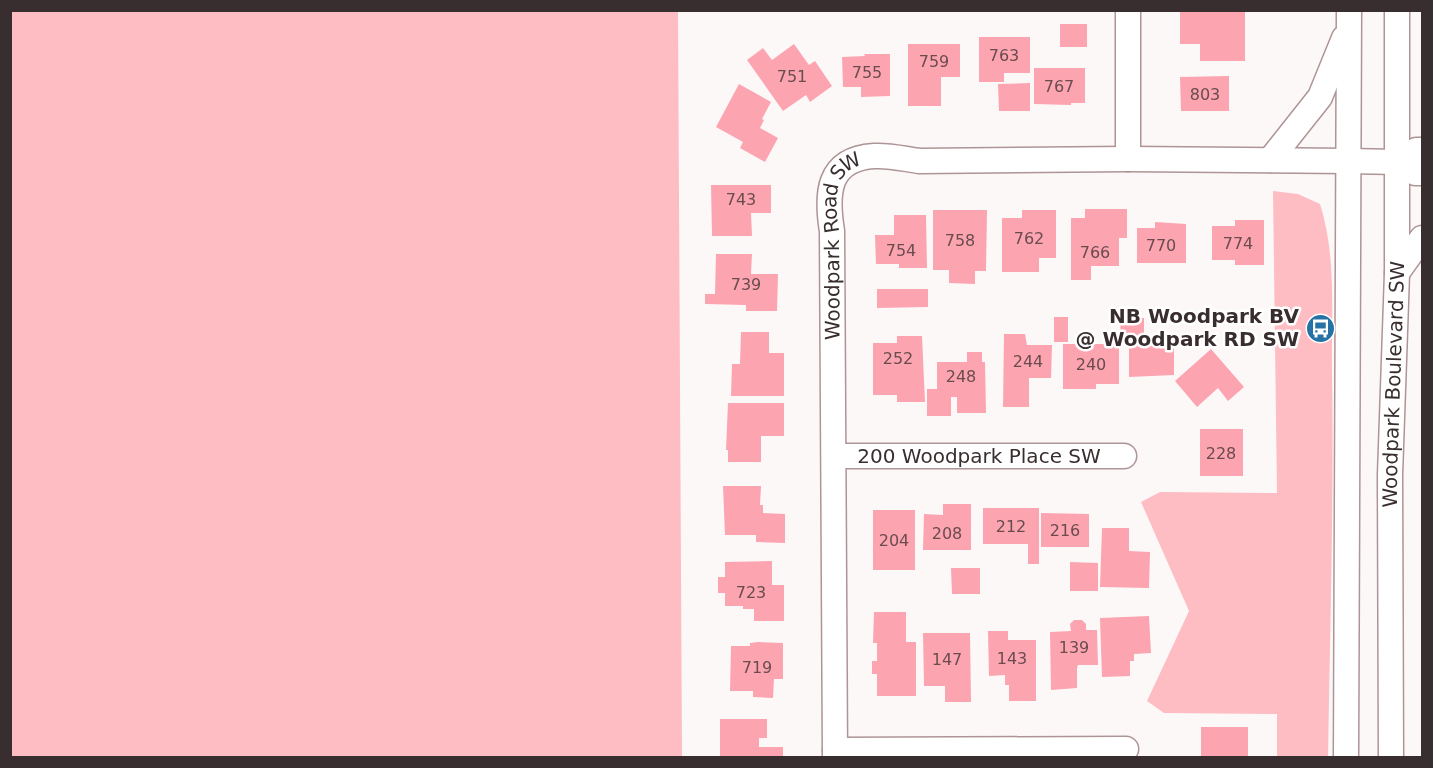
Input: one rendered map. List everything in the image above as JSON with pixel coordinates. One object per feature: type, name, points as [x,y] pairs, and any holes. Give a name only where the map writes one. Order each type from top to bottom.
[{"type":"street","points":[[1128,10],[1128,159]]},
{"type":"street","name":"Woodpark Boulevard SW","points":[[1391,758],[1390,475],[1397,273],[1397,10]]},
{"type":"street","points":[[1270,160],[1320,97],[1349,19]]},
{"type":"street","points":[[1346,758],[1349,19]]},
{"type":"street","points":[[1422,150],[1416,150],[1398,162],[1415,172],[1422,172]]},
{"type":"street","name":"Woodpark Road SW","points":[[835,754],[835,456],[832,231],[828,195],[833,179],[844,166],[858,159],[876,156],[920,161],[1128,159],[1398,162]]},
{"type":"street","points":[[1397,273],[1422,238]]},
{"type":"street","name":"200 Woodpark Place SW","points":[[835,456],[1124,456]]},
{"type":"street","points":[[835,754],[1126,749]]},
{"type":"shaded area","points":[[10,11],[678,11],[682,757],[11,757]]},
{"type":"shaded area","points":[[1273,191],[1298,194],[1320,204],[1329,245],[1332,308],[1332,564],[1328,757],[1277,757],[1277,714],[1164,713],[1147,701],[1189,611],[1141,502],[1160,492],[1277,493]]},
{"type":"building","points":[[1180,10],[1245,10],[1245,61],[1200,61],[1200,44],[1180,44]]},
{"type":"building","points":[[1060,24],[1087,24],[1087,47],[1060,47]]},
{"type":"building","points":[[979,37],[1030,37],[1030,73],[1004,73],[1004,82],[979,82]]},
{"type":"building","points":[[794,44],[809,65],[815,61],[832,86],[810,102],[806,95],[783,111],[747,60],[763,48],[772,60]]},
{"type":"building","points":[[908,44],[960,44],[960,77],[941,77],[941,106],[908,106]]},
{"type":"building","points":[[864,54],[890,54],[890,96],[861,97],[861,87],[843,87],[842,57],[865,56]]},
{"type":"building","points":[[1034,68],[1085,68],[1085,103],[1034,104]]},
{"type":"building","points":[[1229,76],[1229,111],[1181,111],[1180,77]]},
{"type":"building","points":[[1030,83],[1030,111],[999,111],[998,84]]},
{"type":"building","points":[[739,84],[771,102],[760,128],[778,138],[765,162],[740,148],[743,142],[716,127]]},
{"type":"building","points":[[711,185],[771,185],[771,213],[751,213],[752,236],[712,236]]},
{"type":"building","points":[[1085,209],[1127,209],[1127,238],[1119,238],[1119,266],[1091,266],[1091,280],[1071,280],[1071,218],[1085,218]]},
{"type":"building","points":[[933,210],[987,210],[986,271],[975,271],[975,284],[949,283],[949,270],[933,270]]},
{"type":"building","points":[[1022,210],[1056,210],[1056,258],[1039,258],[1039,272],[1002,272],[1002,218],[1022,218]]},
{"type":"building","points":[[894,215],[926,215],[927,268],[899,268],[899,264],[876,264],[875,235],[894,235]]},
{"type":"building","points":[[1235,220],[1264,220],[1264,265],[1235,265],[1235,260],[1212,260],[1212,226],[1235,226]]},
{"type":"building","points":[[1155,222],[1186,224],[1186,263],[1137,263],[1137,228],[1155,228]]},
{"type":"building","points":[[716,254],[752,254],[751,274],[778,274],[777,311],[746,311],[746,305],[705,304],[705,294],[715,294]]},
{"type":"building","points":[[877,289],[928,289],[928,307],[877,308]]},
{"type":"building","points":[[1054,317],[1068,317],[1068,342],[1054,342]]},
{"type":"building","points":[[1120,318],[1144,318],[1144,340],[1174,340],[1174,375],[1129,377],[1129,342],[1121,342]]},
{"type":"building","points":[[741,332],[769,332],[769,353],[784,353],[784,396],[731,396],[732,364],[740,364]]},
{"type":"building","points":[[1004,334],[1025,334],[1027,345],[1052,345],[1051,378],[1029,378],[1029,407],[1003,407]]},
{"type":"building","points":[[897,336],[922,336],[925,402],[897,402],[897,395],[873,395],[873,343],[897,343]]},
{"type":"building","points":[[1063,344],[1119,344],[1119,384],[1096,384],[1096,389],[1063,389]]},
{"type":"building","points":[[1211,349],[1244,387],[1228,401],[1218,388],[1197,407],[1175,381]]},
{"type":"building","points":[[967,352],[982,352],[982,362],[985,362],[986,413],[957,413],[957,397],[951,397],[951,416],[927,416],[927,389],[937,389],[937,362],[967,362]]},
{"type":"building","points":[[728,403],[784,403],[784,436],[761,436],[761,462],[728,462],[728,450],[726,450]]},
{"type":"building","points":[[1200,429],[1243,429],[1243,476],[1200,476]]},
{"type":"building","points":[[723,486],[761,486],[760,505],[763,505],[763,513],[785,514],[785,543],[756,542],[756,535],[725,535]]},
{"type":"building","points":[[943,504],[971,504],[971,550],[923,550],[924,514],[943,515]]},
{"type":"building","points":[[983,508],[1039,508],[1039,564],[1028,564],[1028,544],[983,544]]},
{"type":"building","points":[[873,510],[915,510],[915,570],[873,570]]},
{"type":"building","points":[[1041,513],[1089,514],[1089,547],[1041,547]]},
{"type":"building","points":[[1102,528],[1129,528],[1129,551],[1150,552],[1149,588],[1100,587]]},
{"type":"building","points":[[772,561],[772,585],[784,585],[784,621],[754,621],[754,609],[743,609],[743,606],[725,606],[725,593],[718,593],[718,577],[725,577],[725,562]]},
{"type":"building","points":[[1070,562],[1098,563],[1098,591],[1070,591]]},
{"type":"building","points":[[951,568],[980,568],[980,594],[952,594]]},
{"type":"building","points":[[874,612],[906,612],[906,642],[916,642],[916,696],[877,696],[877,674],[872,674],[872,661],[877,661],[877,643],[873,643]]},
{"type":"building","points":[[1149,616],[1151,653],[1134,654],[1134,661],[1130,661],[1130,676],[1102,677],[1100,618]]},
{"type":"building","points":[[1074,620],[1082,620],[1086,624],[1086,630],[1097,630],[1098,665],[1078,665],[1077,688],[1051,690],[1050,632],[1071,631],[1070,624]]},
{"type":"building","points":[[988,631],[1008,631],[1008,640],[1036,640],[1036,701],[1009,701],[1009,685],[1005,685],[1005,675],[989,676]]},
{"type":"building","points":[[923,633],[970,633],[971,702],[945,702],[945,686],[924,686]]},
{"type":"building","points":[[750,643],[783,643],[783,679],[774,679],[773,698],[753,697],[753,691],[730,691],[731,646],[750,646]]},
{"type":"building","points":[[720,719],[767,719],[767,738],[759,738],[759,747],[783,747],[783,758],[720,758]]},
{"type":"building","points":[[1201,727],[1248,727],[1248,758],[1201,756]]},
{"type":"place","name":"NB Woodpark BV @ Woodpark RD SW","points":[[1320,328]]}]
